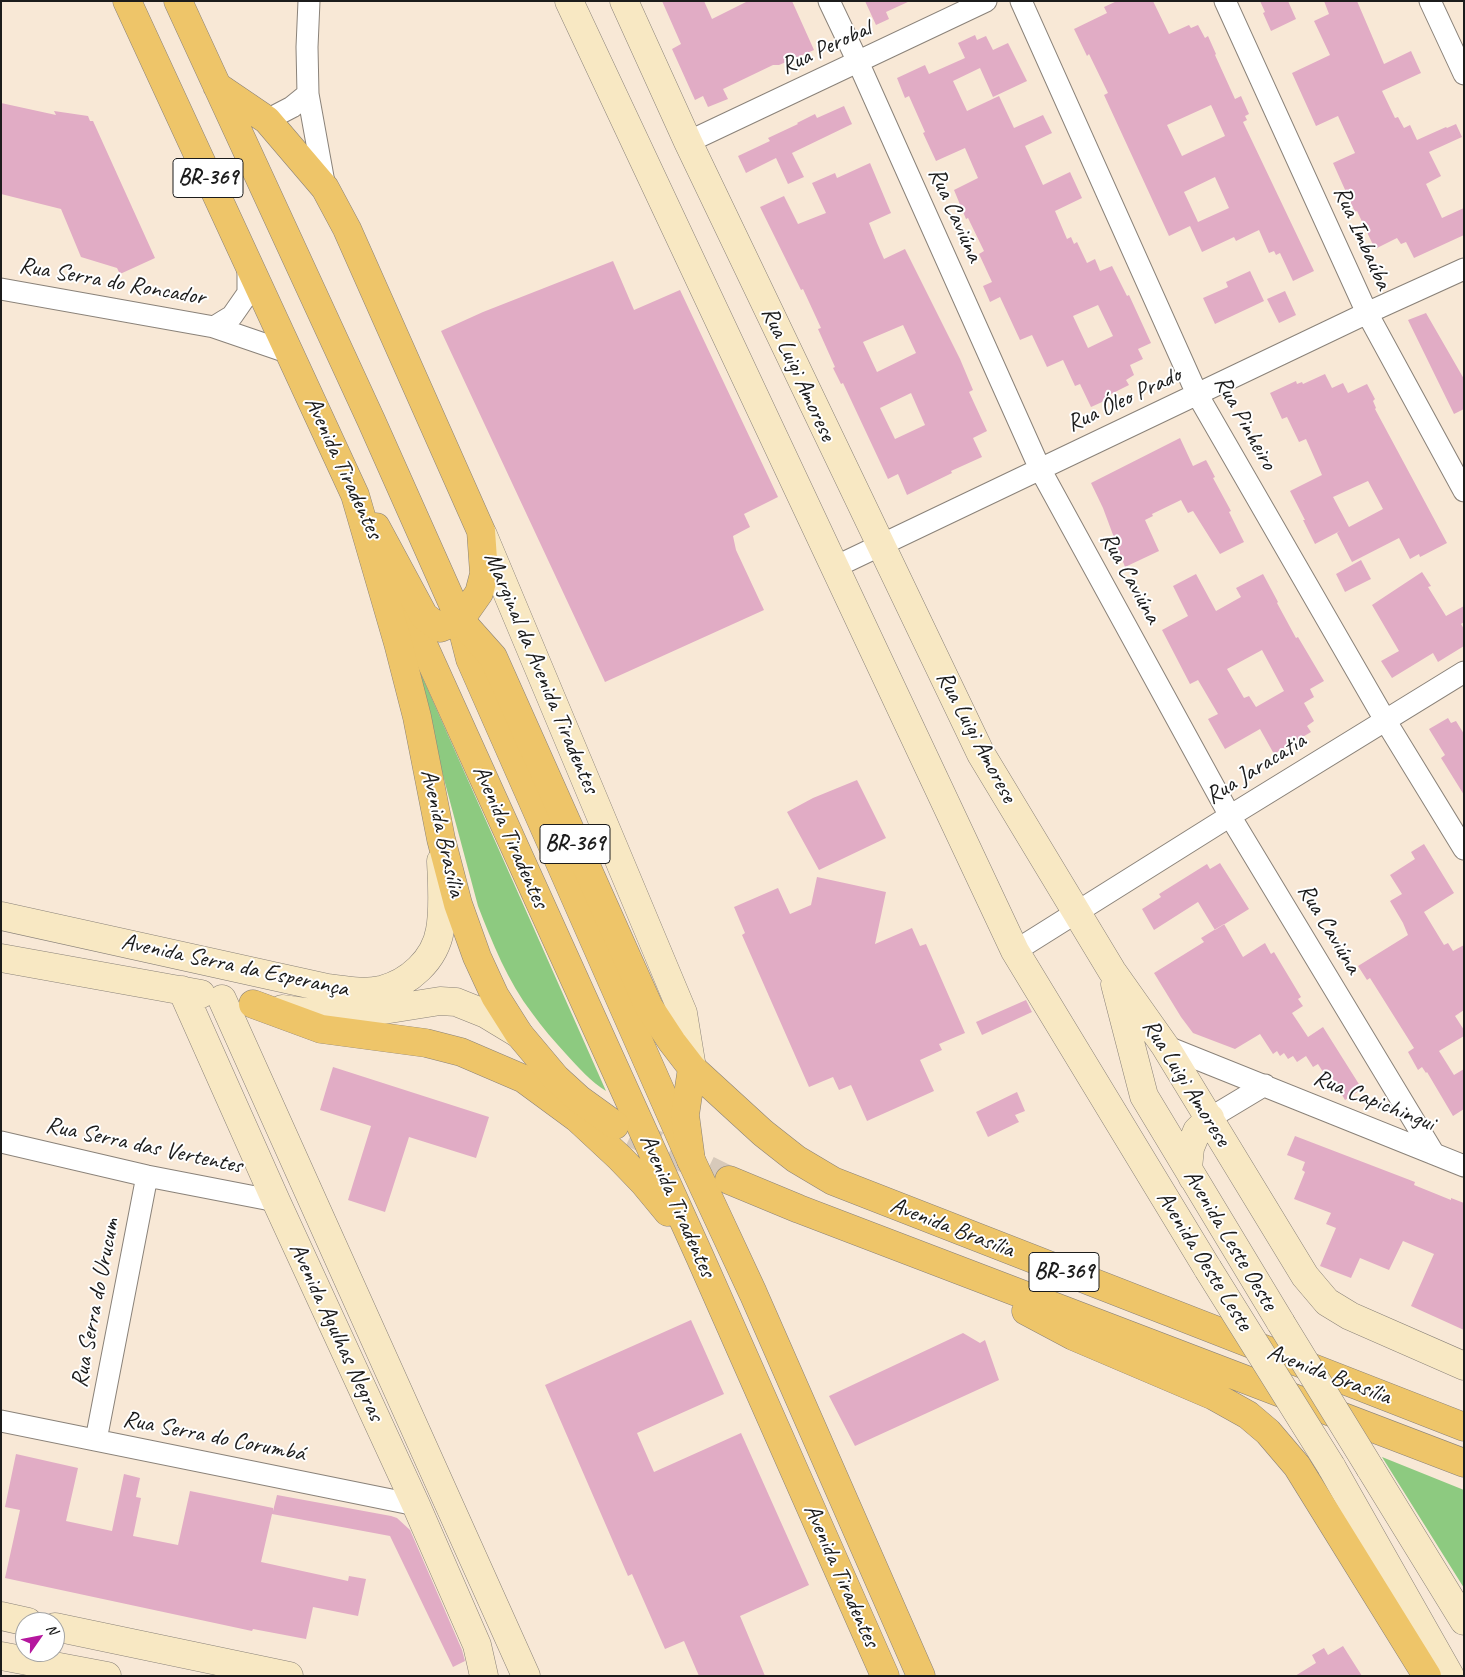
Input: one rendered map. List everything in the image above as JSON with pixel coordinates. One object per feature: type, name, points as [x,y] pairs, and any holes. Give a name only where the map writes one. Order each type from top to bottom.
[{"type":"main road","name":"Avenida Tiradentes","points":[[127,1],[355,495],[697,1251],[885,1676]]},
{"type":"main road","name":"Avenida Tiradentes","points":[[178,1],[371,420],[460,620],[470,659],[690,1160],[753,1293],[920,1676]]},
{"type":"main road","points":[[216,85],[266,120],[325,188],[347,229],[481,531],[484,574],[479,593],[460,620],[440,628],[424,616],[368,512],[355,495]]},
{"type":"main road","points":[[266,120],[280,223]]},
{"type":"main road","name":"Avenida Brasília","points":[[355,495],[417,717],[441,839],[458,904],[477,957],[495,996],[519,1034],[556,1078],[573,1094],[615,1125]]},
{"type":"main road","name":"BR-369","points":[[460,620],[493,657],[649,1007],[692,1068]]},
{"type":"main road","points":[[253,1004],[321,1029],[426,1043],[461,1052],[524,1079],[577,1118],[620,1158],[644,1183],[697,1251],[722,1259],[729,1264],[753,1293]]},
{"type":"main road","points":[[690,1160],[685,1115],[692,1068]]},
{"type":"main road","name":"Avenida Brasília","points":[[692,1068],[763,1133],[796,1159],[832,1181],[1464,1428]]},
{"type":"main road","name":"Avenida Brasília","points":[[729,1180],[799,1209],[1464,1463]]},
{"type":"main road","points":[[912,1251],[1073,1336],[1214,1396],[1248,1415],[1268,1432],[1297,1466],[1427,1676]]},
{"type":"street","points":[[310,1],[307,47],[308,94],[325,188]]},
{"type":"street","name":"Rua Luigi Amorese","points":[[569,1],[1015,951]]},
{"type":"street","points":[[612,1],[651,62]]},
{"type":"street","name":"Rua Luigi Amorese","points":[[624,1],[688,142],[981,754],[1076,912],[1112,970],[1166,1046],[1305,1276],[1327,1302],[1374,1328],[1464,1366]]},
{"type":"street","name":"Rua Caviúna","points":[[828,1],[858,62],[1040,468],[1230,816],[1434,1154]]},
{"type":"street","name":"Rua Perobal","points":[[688,142],[986,1]]},
{"type":"street","name":"Rua Pinheiro","points":[[1021,1],[1198,394],[1385,720],[1464,849]]},
{"type":"street","name":"Rua Imbaúba","points":[[1225,1],[1367,313],[1464,491]]},
{"type":"street","points":[[1430,1],[1464,74]]},
{"type":"street","points":[[266,120],[292,107],[308,94]]},
{"type":"street","name":"Rua Serra do Roncador","points":[[214,327],[232,316],[248,293],[248,264]]},
{"type":"street","name":"Rua Óleo Prado","points":[[835,567],[1367,313],[1464,269]]},
{"type":"street","name":"Rua Serra do Roncador","points":[[1,289],[214,327],[290,353]]},
{"type":"street","name":"Marginal da Avenida Tiradentes","points":[[481,531],[683,1013],[692,1068]]},
{"type":"street","name":"Rua Jaracatia","points":[[1015,951],[1464,672]]},
{"type":"street","name":"Avenida Serra da Esperança","points":[[1,916],[327,988],[355,992],[380,990],[416,972],[435,947],[440,932],[442,912],[441,839]]},
{"type":"street","name":"Avenida Oeste Leste","points":[[1015,951],[1208,1269],[1331,1466],[1450,1676]]},
{"type":"street","name":"Avenida Serra da Esperança","points":[[1,958],[182,990],[222,999],[327,1015],[380,1011],[440,1001],[456,1002],[486,1014],[519,1034]]},
{"type":"street","name":"Avenida Leste Oeste","points":[[1112,970],[1144,1096],[1464,1621]]},
{"type":"street","name":"Avenida Agulhas Negras","points":[[182,990],[276,1201],[416,1505],[477,1645],[484,1676]]},
{"type":"street","name":"Avenida Agulhas Negras","points":[[222,999],[526,1676]]},
{"type":"street","name":"Rua Capichingui","points":[[1166,1046],[1464,1166]]},
{"type":"street","points":[[1196,1183],[1188,1168],[1190,1148],[1197,1131],[1210,1118],[1265,1085]]},
{"type":"street","name":"Rua Serra das Vertentes","points":[[1,1142],[147,1176],[276,1201]]},
{"type":"street","name":"Rua Serra do Urucum","points":[[96,1440],[147,1176]]},
{"type":"street","points":[[331,1321],[361,1308]]},
{"type":"street","name":"Rua Serra do Corumbá","points":[[1,1422],[416,1505]]},
{"type":"street","points":[[1,1616],[15,1619]]},
{"type":"street","points":[[65,1630],[289,1676]]},
{"type":"street","points":[[1,1656],[107,1676]]},
{"type":"green space","points":[[408,645],[606,1091],[580,1069],[540,1023],[515,988],[495,948],[478,906]]},
{"type":"green space","points":[[1382,1457],[1464,1490],[1464,1588]]},
{"type":"building","points":[[662,1],[704,1],[712,19],[748,1],[792,1],[814,50],[779,65],[773,65],[723,89],[728,99],[708,107],[703,96],[695,100],[672,49],[681,44]]},
{"type":"building","points":[[865,1],[910,1],[886,12],[889,19],[876,25]]},
{"type":"building","points":[[1117,1],[1153,1],[1169,34],[1189,25],[1191,28],[1198,25],[1205,38],[1208,36],[1235,99],[1241,96],[1249,114],[1245,116],[1247,120],[1243,122],[1314,271],[1293,281],[1280,253],[1276,255],[1274,251],[1269,253],[1259,230],[1236,241],[1234,237],[1202,252],[1190,226],[1169,236],[1104,95],[1108,93],[1089,54],[1087,56],[1074,29],[1107,13],[1104,7]],"holes":[[[1211,105],[1225,136],[1182,156],[1167,125]],[[1215,177],[1229,208],[1198,222],[1184,192]]]},
{"type":"building","points":[[1260,1],[1288,1],[1296,19],[1271,31]]},
{"type":"building","points":[[1324,1],[1357,1],[1384,64],[1411,51],[1421,73],[1382,91],[1395,118],[1398,117],[1404,128],[1410,125],[1417,140],[1456,124],[1462,137],[1429,152],[1441,176],[1426,184],[1442,218],[1464,208],[1464,235],[1414,258],[1406,242],[1401,244],[1397,238],[1375,249],[1357,211],[1355,212],[1333,163],[1355,153],[1338,116],[1316,126],[1292,73],[1330,55],[1314,21],[1329,14]]},
{"type":"building","points":[[975,35],[977,40],[986,36],[993,50],[1008,43],[1027,81],[993,97],[980,68],[953,81],[967,111],[999,96],[1014,128],[1043,115],[1052,133],[1025,146],[1043,185],[1070,172],[1082,198],[1055,211],[1067,239],[1071,237],[1074,244],[1077,242],[1087,263],[1095,259],[1100,271],[1112,266],[1127,296],[1129,295],[1151,343],[1138,349],[1143,359],[1130,365],[1134,375],[1126,380],[1129,385],[1109,395],[1111,398],[1091,407],[1080,384],[1075,386],[1063,360],[1047,367],[1032,335],[1020,340],[1000,297],[990,302],[983,286],[992,282],[979,254],[984,251],[968,218],[966,219],[954,190],[978,178],[965,148],[936,161],[909,96],[905,98],[897,78],[925,65],[929,74],[965,58],[958,43]],"holes":[[[1098,305],[1113,336],[1088,348],[1073,316]]]},
{"type":"building","points":[[1,103],[56,115],[54,111],[88,116],[90,121],[93,121],[155,258],[120,274],[117,268],[81,257],[61,209],[1,194]]},
{"type":"building","points":[[844,106],[852,124],[792,153],[804,177],[788,184],[776,158],[746,173],[738,156],[770,141],[768,138],[815,114],[817,118]]},
{"type":"building","points":[[870,163],[891,213],[869,223],[877,243],[884,259],[905,249],[960,359],[973,390],[969,392],[987,431],[973,438],[982,457],[951,471],[952,473],[907,495],[898,474],[888,479],[843,383],[841,384],[833,368],[835,367],[818,329],[821,328],[803,289],[801,290],[760,207],[784,196],[798,224],[826,213],[812,183],[835,173],[837,178]],"holes":[[[903,325],[916,353],[877,372],[863,342]],[[911,393],[925,425],[895,439],[880,408]]]},
{"type":"building","points":[[613,261],[634,310],[680,290],[778,497],[744,514],[750,527],[733,536],[736,550],[764,610],[605,682],[441,331],[483,312]]},
{"type":"building","points":[[1250,271],[1264,301],[1215,324],[1203,298],[1228,287],[1226,282]]},
{"type":"building","points":[[1285,291],[1296,315],[1279,323],[1267,299]]},
{"type":"building","points":[[1426,313],[1464,379],[1464,409],[1454,414],[1408,320]]},
{"type":"building","points":[[1325,374],[1332,388],[1343,383],[1348,393],[1367,384],[1375,399],[1373,401],[1375,409],[1447,543],[1420,557],[1419,554],[1410,559],[1399,538],[1352,562],[1337,533],[1340,531],[1315,544],[1290,491],[1322,475],[1306,439],[1299,442],[1287,417],[1282,419],[1270,393],[1296,381],[1297,384],[1302,382],[1303,384]],"holes":[[[1368,481],[1383,509],[1349,527],[1333,497]]]},
{"type":"building","points":[[1180,438],[1193,466],[1206,460],[1244,542],[1220,554],[1193,511],[1188,513],[1181,500],[1152,514],[1153,516],[1145,520],[1159,551],[1125,567],[1103,508],[1091,483]]},
{"type":"building","points":[[1361,560],[1371,579],[1345,592],[1336,574]]},
{"type":"building","points":[[1422,572],[1431,586],[1428,587],[1446,616],[1464,606],[1464,622],[1461,624],[1464,629],[1464,646],[1438,662],[1433,653],[1392,678],[1381,661],[1399,651],[1372,605]]},
{"type":"building","points":[[1196,574],[1216,611],[1241,597],[1236,588],[1263,574],[1296,638],[1298,637],[1324,681],[1310,689],[1314,697],[1304,703],[1314,721],[1307,726],[1311,732],[1274,754],[1260,729],[1225,749],[1208,719],[1218,714],[1198,680],[1190,684],[1162,630],[1188,616],[1173,586]],"holes":[[[1262,650],[1284,691],[1256,707],[1249,696],[1244,698],[1227,669]]]},
{"type":"building","points":[[1448,718],[1451,723],[1456,721],[1464,734],[1464,795],[1441,758],[1445,755],[1429,729]]},
{"type":"building","points":[[857,780],[886,838],[819,870],[787,812],[813,798]]},
{"type":"building","points":[[1424,844],[1454,893],[1424,912],[1444,945],[1448,943],[1453,951],[1464,945],[1464,1010],[1455,1016],[1464,1030],[1464,1036],[1439,1051],[1454,1075],[1464,1069],[1464,1109],[1453,1116],[1427,1072],[1422,1067],[1418,1070],[1408,1052],[1414,1048],[1370,978],[1367,980],[1358,966],[1408,935],[1390,901],[1402,894],[1390,875],[1415,859],[1411,852]]},
{"type":"building","points":[[1220,863],[1249,909],[1215,930],[1198,902],[1154,930],[1142,909],[1161,897],[1159,894],[1207,864],[1210,869]]},
{"type":"building","points":[[817,877],[886,892],[875,944],[912,928],[920,946],[926,944],[965,1033],[939,1044],[942,1050],[920,1060],[934,1091],[867,1121],[851,1085],[839,1090],[833,1077],[809,1087],[742,935],[745,933],[734,907],[778,888],[790,914],[811,905]]},
{"type":"building","points":[[1224,924],[1243,957],[1265,943],[1271,954],[1274,952],[1301,997],[1298,999],[1303,1006],[1292,1013],[1308,1037],[1323,1027],[1362,1089],[1345,1100],[1332,1078],[1328,1080],[1318,1064],[1313,1067],[1306,1056],[1297,1062],[1293,1056],[1288,1059],[1284,1053],[1280,1056],[1277,1051],[1273,1054],[1260,1034],[1235,1049],[1193,1033],[1154,973],[1204,942],[1201,938]]},
{"type":"building","points":[[1026,1000],[1032,1012],[982,1035],[976,1022]]},
{"type":"building","points":[[333,1067],[489,1117],[476,1158],[409,1137],[385,1212],[348,1200],[371,1126],[320,1110]]},
{"type":"building","points":[[1017,1092],[1025,1111],[1015,1115],[1019,1122],[988,1137],[976,1112]]},
{"type":"building","points":[[1295,1136],[1415,1182],[1414,1185],[1451,1200],[1451,1198],[1464,1203],[1464,1330],[1411,1306],[1434,1254],[1403,1241],[1389,1270],[1360,1258],[1351,1278],[1320,1266],[1336,1228],[1326,1224],[1331,1213],[1294,1199],[1305,1172],[1302,1170],[1305,1162],[1287,1155]]},
{"type":"building","points":[[691,1320],[724,1394],[637,1433],[654,1472],[741,1433],[809,1585],[740,1616],[765,1676],[699,1676],[684,1641],[665,1649],[632,1574],[628,1576],[545,1385]]},
{"type":"building","points":[[963,1333],[980,1343],[985,1340],[999,1380],[855,1446],[829,1396]]},
{"type":"building","points":[[16,1454],[78,1468],[66,1521],[112,1531],[124,1474],[140,1478],[136,1497],[141,1498],[133,1536],[178,1545],[190,1491],[273,1508],[273,1511],[277,1495],[397,1518],[410,1530],[465,1661],[453,1667],[390,1536],[272,1514],[261,1562],[348,1581],[349,1576],[366,1579],[358,1616],[313,1607],[306,1639],[253,1629],[252,1631],[5,1578],[20,1510],[5,1507]]},
{"type":"building","points":[[1343,1646],[1362,1676],[1295,1676],[1316,1663],[1312,1655],[1324,1648],[1328,1655]]},
{"type":"tunnel","points":[[632,1133],[729,1180]]}]
